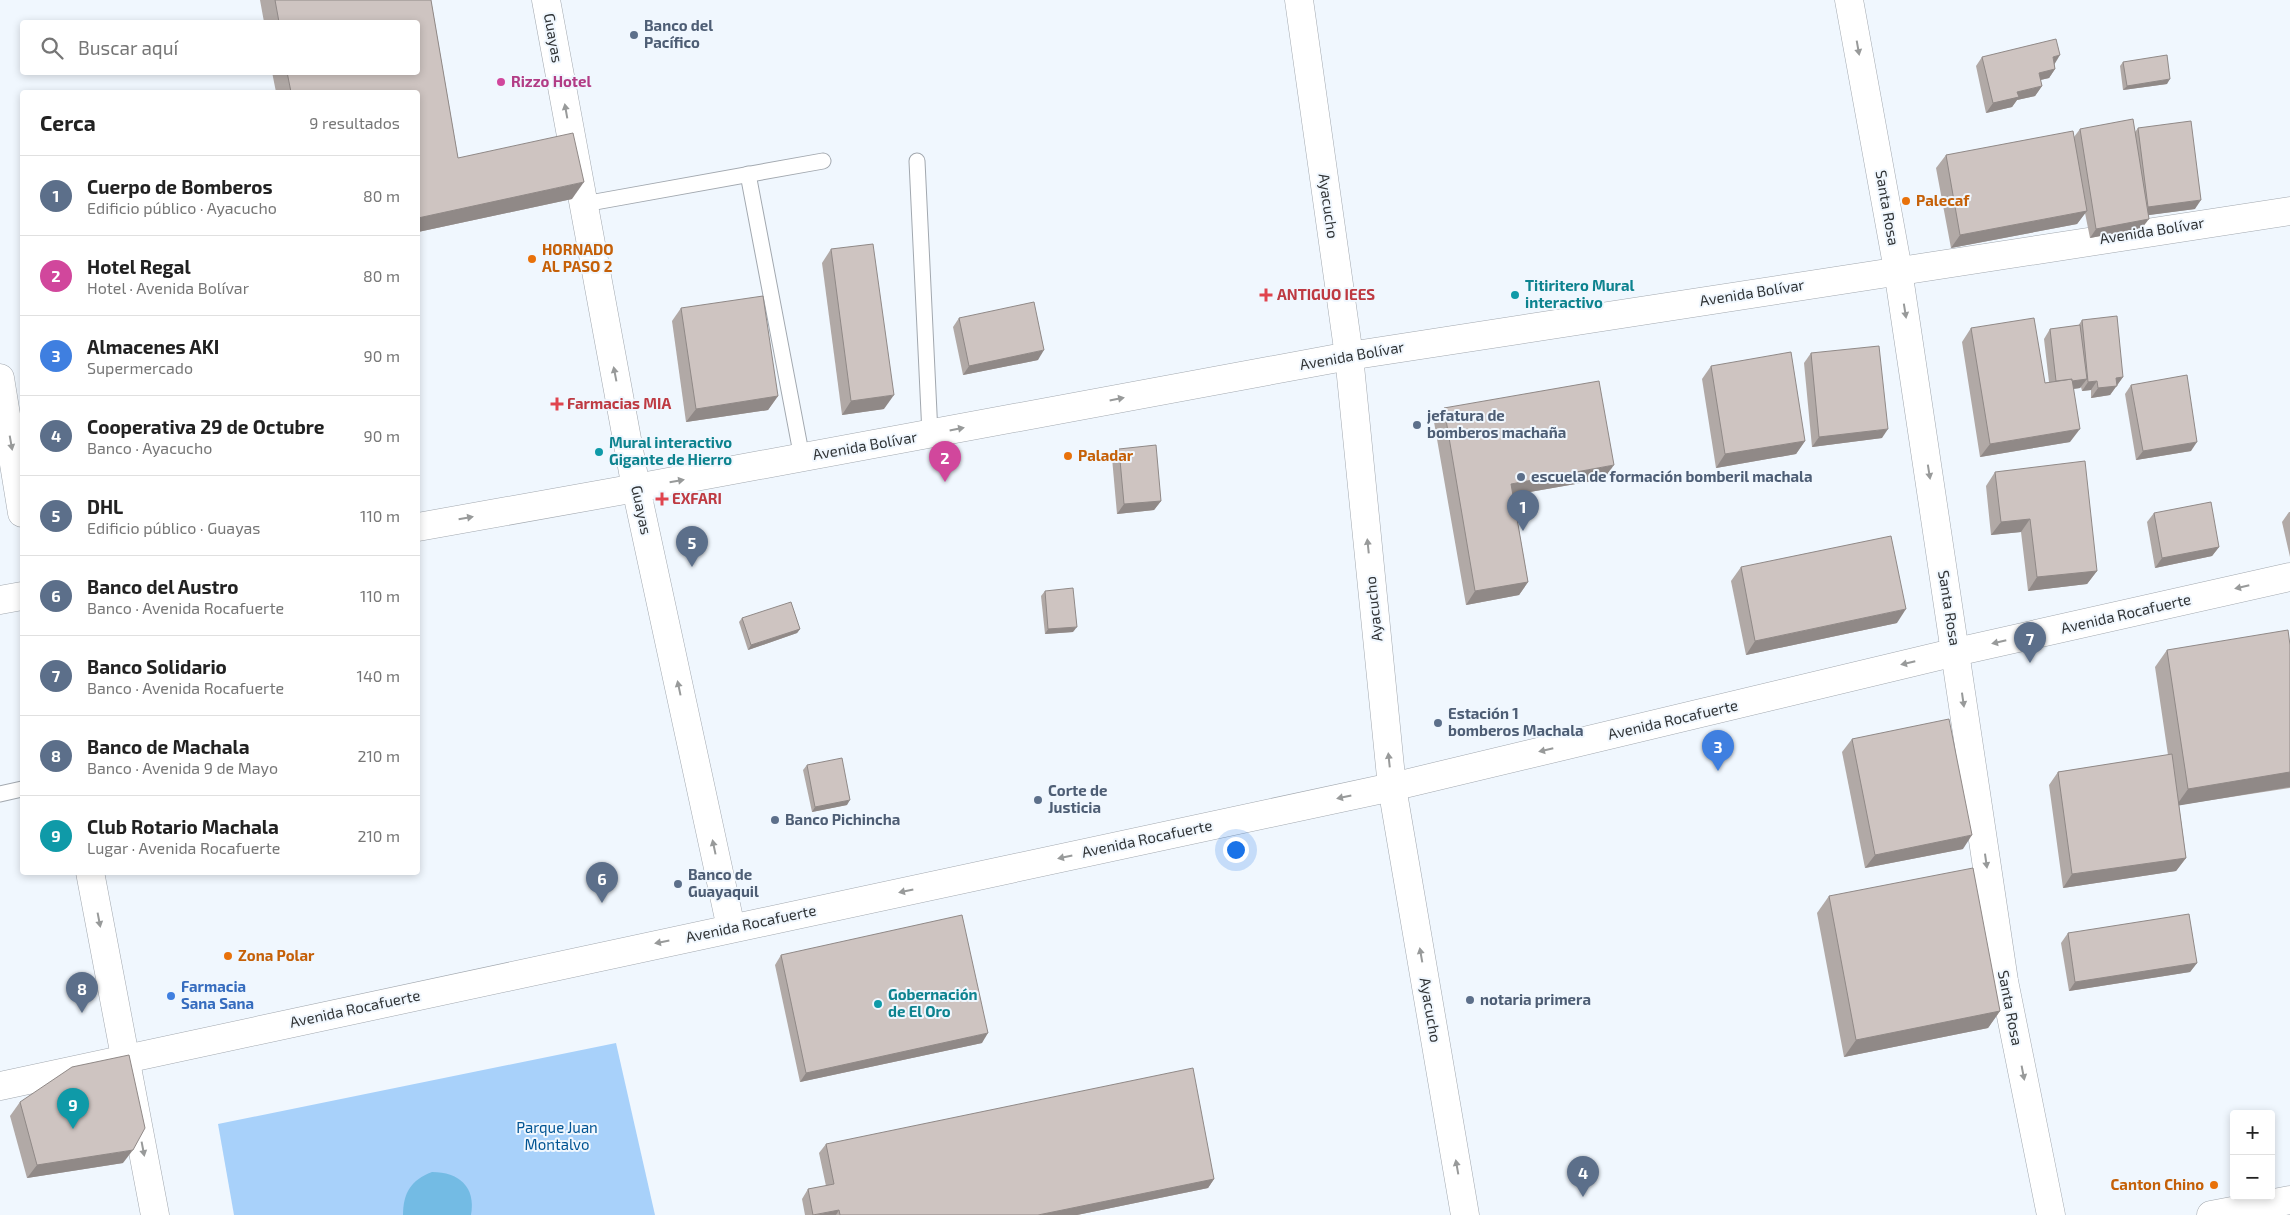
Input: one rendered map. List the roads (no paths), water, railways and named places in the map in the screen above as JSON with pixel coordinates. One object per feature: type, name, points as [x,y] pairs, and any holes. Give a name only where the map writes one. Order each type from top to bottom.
[{"type":"street","name":"Guayas","points":[[546,0],[636,488],[731,928]]},
{"type":"street","name":"Ayacucho","points":[[1299,0],[1349,356],[1392,787],[1465,1215]]},
{"type":"street","name":"Santa Rosa","points":[[1849,0],[1898,270],[2004,981],[2051,1215]]},
{"type":"street","name":"Avenida Bolívar","points":[[420,526],[802,458],[1349,356],[2290,211]]},
{"type":"street","points":[[0,378],[20,500]]},
{"type":"street","name":"Avenida Rocafuerte","points":[[0,1086],[1392,787],[1956,652],[2290,577]]},
{"type":"street","points":[[0,600],[20,596]]},
{"type":"street","points":[[91,875],[155,1215]]},
{"type":"street","points":[[2211,1215],[2290,1200]]},
{"type":"lane","points":[[584,204],[823,161]]},
{"type":"lane","points":[[917,161],[930,434]]},
{"type":"lane","points":[[748,174],[802,458]]},
{"type":"lane","points":[[0,794],[20,789]]},
{"type":"place","name":"Banco del Pacífico","points":[[634,35]]},
{"type":"place","name":"Rizzo Hotel","points":[[501,82]]},
{"type":"place","name":"Palecaf","points":[[1906,201]]},
{"type":"place","name":"HORNADO AL PASO 2","points":[[532,259]]},
{"type":"place","name":"ANTIGUO IEES","points":[[1266,295]]},
{"type":"place","name":"Titiritero Mural interactivo","points":[[1515,295]]},
{"type":"place","name":"Farmacias MIA","points":[[557,404]]},
{"type":"place","name":"jefatura de bomberos machaña","points":[[1417,425]]},
{"type":"place","name":"Mural interactivo Gigante de Hierro","points":[[599,452]]},
{"type":"place","name":"Paladar","points":[[1068,456]]},
{"type":"place","name":"escuela de formación bomberil machala","points":[[1521,477]]},
{"type":"place","name":"Hotel Regal","points":[[945,482]]},
{"type":"place","name":"EXFARI","points":[[662,499]]},
{"type":"place","name":"Cuerpo de Bomberos","points":[[1523,531]]},
{"type":"place","name":"DHL","points":[[692,567]]},
{"type":"place","name":"Banco Solidario","points":[[2030,663]]},
{"type":"place","name":"Estación 1 bomberos Machala","points":[[1438,723]]},
{"type":"place","name":"Almacenes AKI","points":[[1718,771]]},
{"type":"place","name":"Corte de Justicia","points":[[1038,800]]},
{"type":"place","name":"Banco Pichincha","points":[[775,820]]},
{"type":"place","name":"Banco de Guayaquil","points":[[678,884]]},
{"type":"place","name":"Banco del Austro","points":[[602,903]]},
{"type":"place","name":"Zona Polar","points":[[228,956]]},
{"type":"place","name":"Farmacia Sana Sana","points":[[171,996]]},
{"type":"place","name":"notaria primera","points":[[1470,1000]]},
{"type":"place","name":"Gobernación de El Oro","points":[[878,1004]]},
{"type":"place","name":"Banco de Machala","points":[[82,1013]]},
{"type":"place","name":"Club Rotario Machala","points":[[73,1129]]},
{"type":"place","name":"Canton Chino","points":[[2214,1185]]},
{"type":"place","name":"Cooperativa 29 de Octubre","points":[[1583,1197]]},
{"type":"park label","name":"Parque Juan Montalvo","points":[[557,1136]]}]
